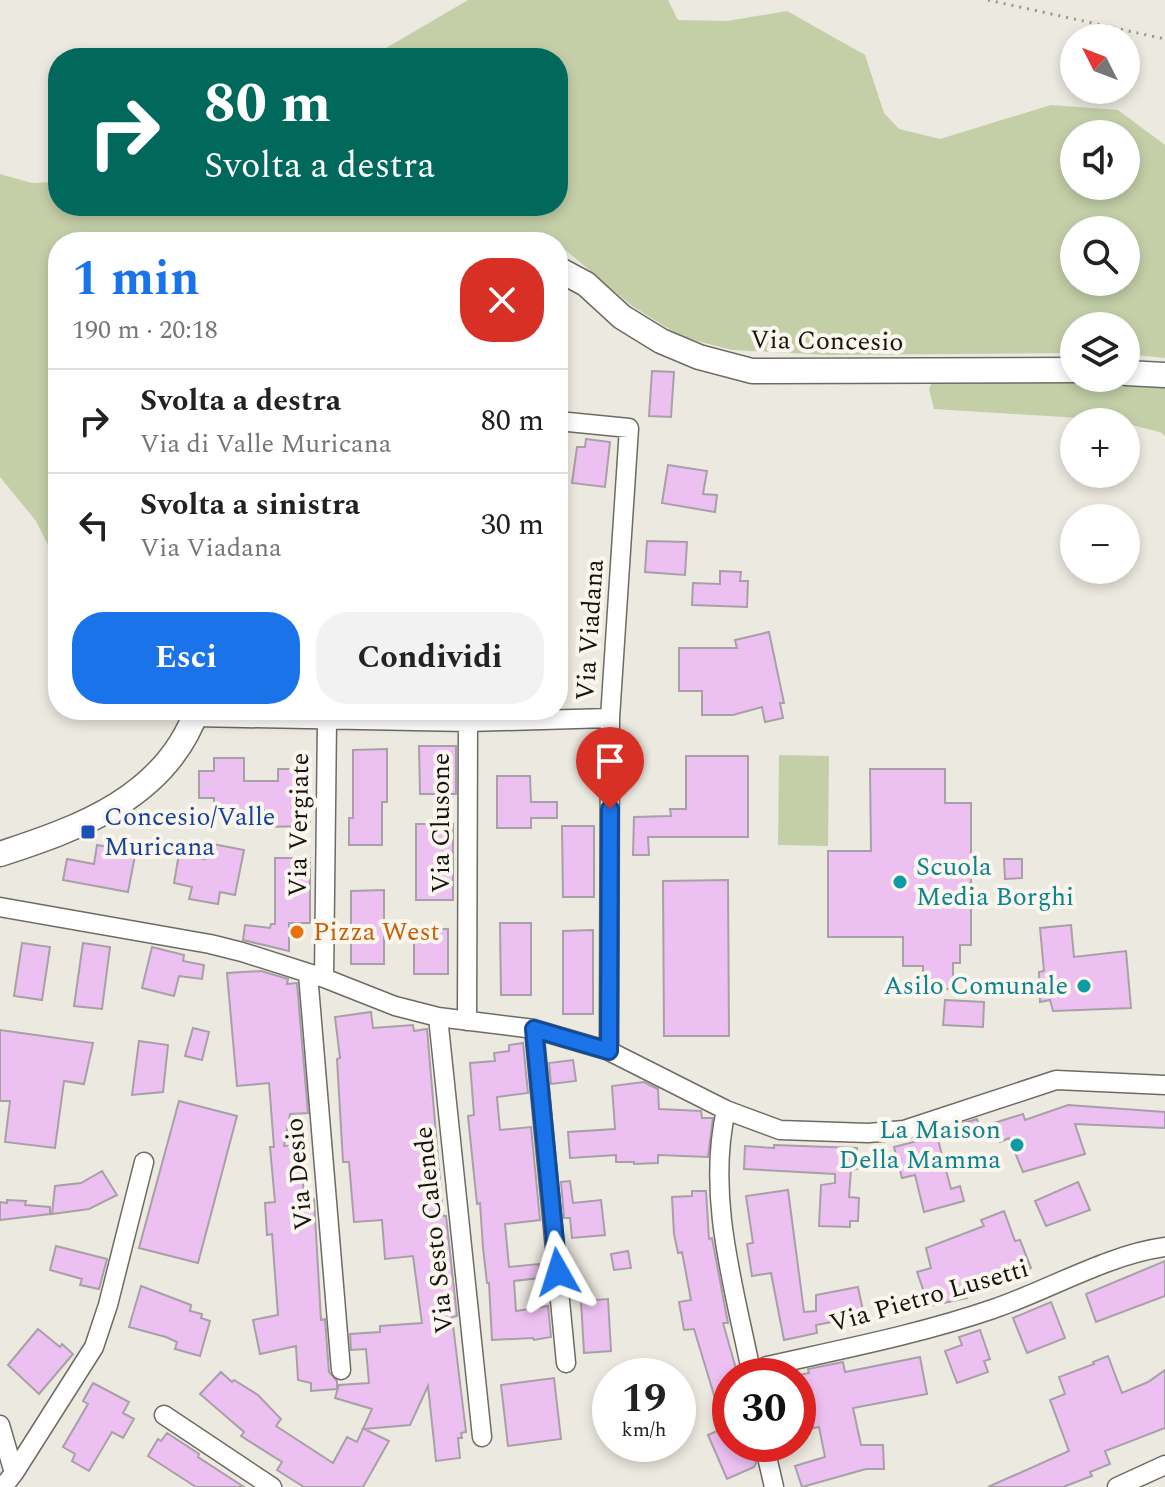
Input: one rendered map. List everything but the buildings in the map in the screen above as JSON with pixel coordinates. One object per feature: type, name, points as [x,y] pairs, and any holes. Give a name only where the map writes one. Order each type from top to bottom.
[{"type":"street","name":"Via Concesio","points":[[568,274],[586,284],[622,317],[661,341],[699,357],[752,371],[1060,370]]},
{"type":"street","points":[[1140,374],[1165,375]]},
{"type":"street","name":"Via Viadana","points":[[568,422],[629,428],[610,718],[609,1051]]},
{"type":"street","points":[[568,719],[610,718]]},
{"type":"street","points":[[0,854],[74,827],[131,797],[164,766],[192,720]]},
{"type":"street","points":[[327,720],[539,720]]},
{"type":"street","name":"Via Vergiate","points":[[316,976],[327,720]]},
{"type":"street","name":"Via Clusone","points":[[467,1021],[468,722]]},
{"type":"street","points":[[0,907],[210,944],[316,976],[395,1006],[438,1017],[534,1029],[609,1051],[726,1110],[780,1130],[868,1133],[918,1126],[1048,1082],[1079,1080],[1165,1085]]},
{"type":"street","name":"Via Desio","points":[[316,976],[341,1370]]},
{"type":"street","name":"Via Sesto Calende","points":[[438,1017],[482,1437]]},
{"type":"street","points":[[534,1029],[566,1363]]},
{"type":"street","points":[[726,1110],[720,1148],[723,1225],[749,1358]]},
{"type":"street","points":[[9,1480],[94,1347],[108,1305],[144,1162]]},
{"type":"street","name":"Via Pietro Lusetti","points":[[800,1358],[975,1315],[1028,1297],[1119,1259],[1165,1247]]},
{"type":"street","points":[[164,1415],[272,1487]]},
{"type":"street","points":[[0,1425],[9,1480]]},
{"type":"street","points":[[768,1462],[774,1487]]},
{"type":"street","points":[[1117,1487],[1165,1465]]},
{"type":"path","points":[[988,0],[1165,39]]},
{"type":"green space","points":[[468,0],[668,0],[678,20],[727,21],[787,11],[865,55],[884,113],[899,129],[940,139],[1051,105],[1118,110],[1131,120],[1060,120],[1060,200],[1140,200],[1140,126],[1165,145],[1165,358],[1140,355],[1140,312],[1060,312],[1060,353],[828,355],[732,350],[682,337],[632,306],[568,252],[568,232],[48,232],[48,545],[36,521],[0,477],[0,174],[32,183],[48,182],[48,216],[568,216],[568,48],[386,48]]},
{"type":"green space","points":[[934,377],[1060,379],[1060,392],[1140,392],[1140,381],[1155,381],[1165,383],[1165,436],[1140,427],[1140,408],[1060,408],[1060,417],[934,409],[929,389]]},
{"type":"green space","points":[[779,755],[829,756],[828,846],[778,845]]},
{"type":"place","name":"Concesio/Valle Muricana","points":[[88,832]]},
{"type":"place","name":"Scuola Media Borghi","points":[[900,882]]},
{"type":"place","name":"Pizza West","points":[[297,932]]},
{"type":"place","name":"Asilo Comunale","points":[[1084,986]]},
{"type":"place","name":"La Maison Della Mamma","points":[[1017,1145]]},
{"type":"route","points":[[558,1272],[534,1029],[609,1051],[610,809]]}]
